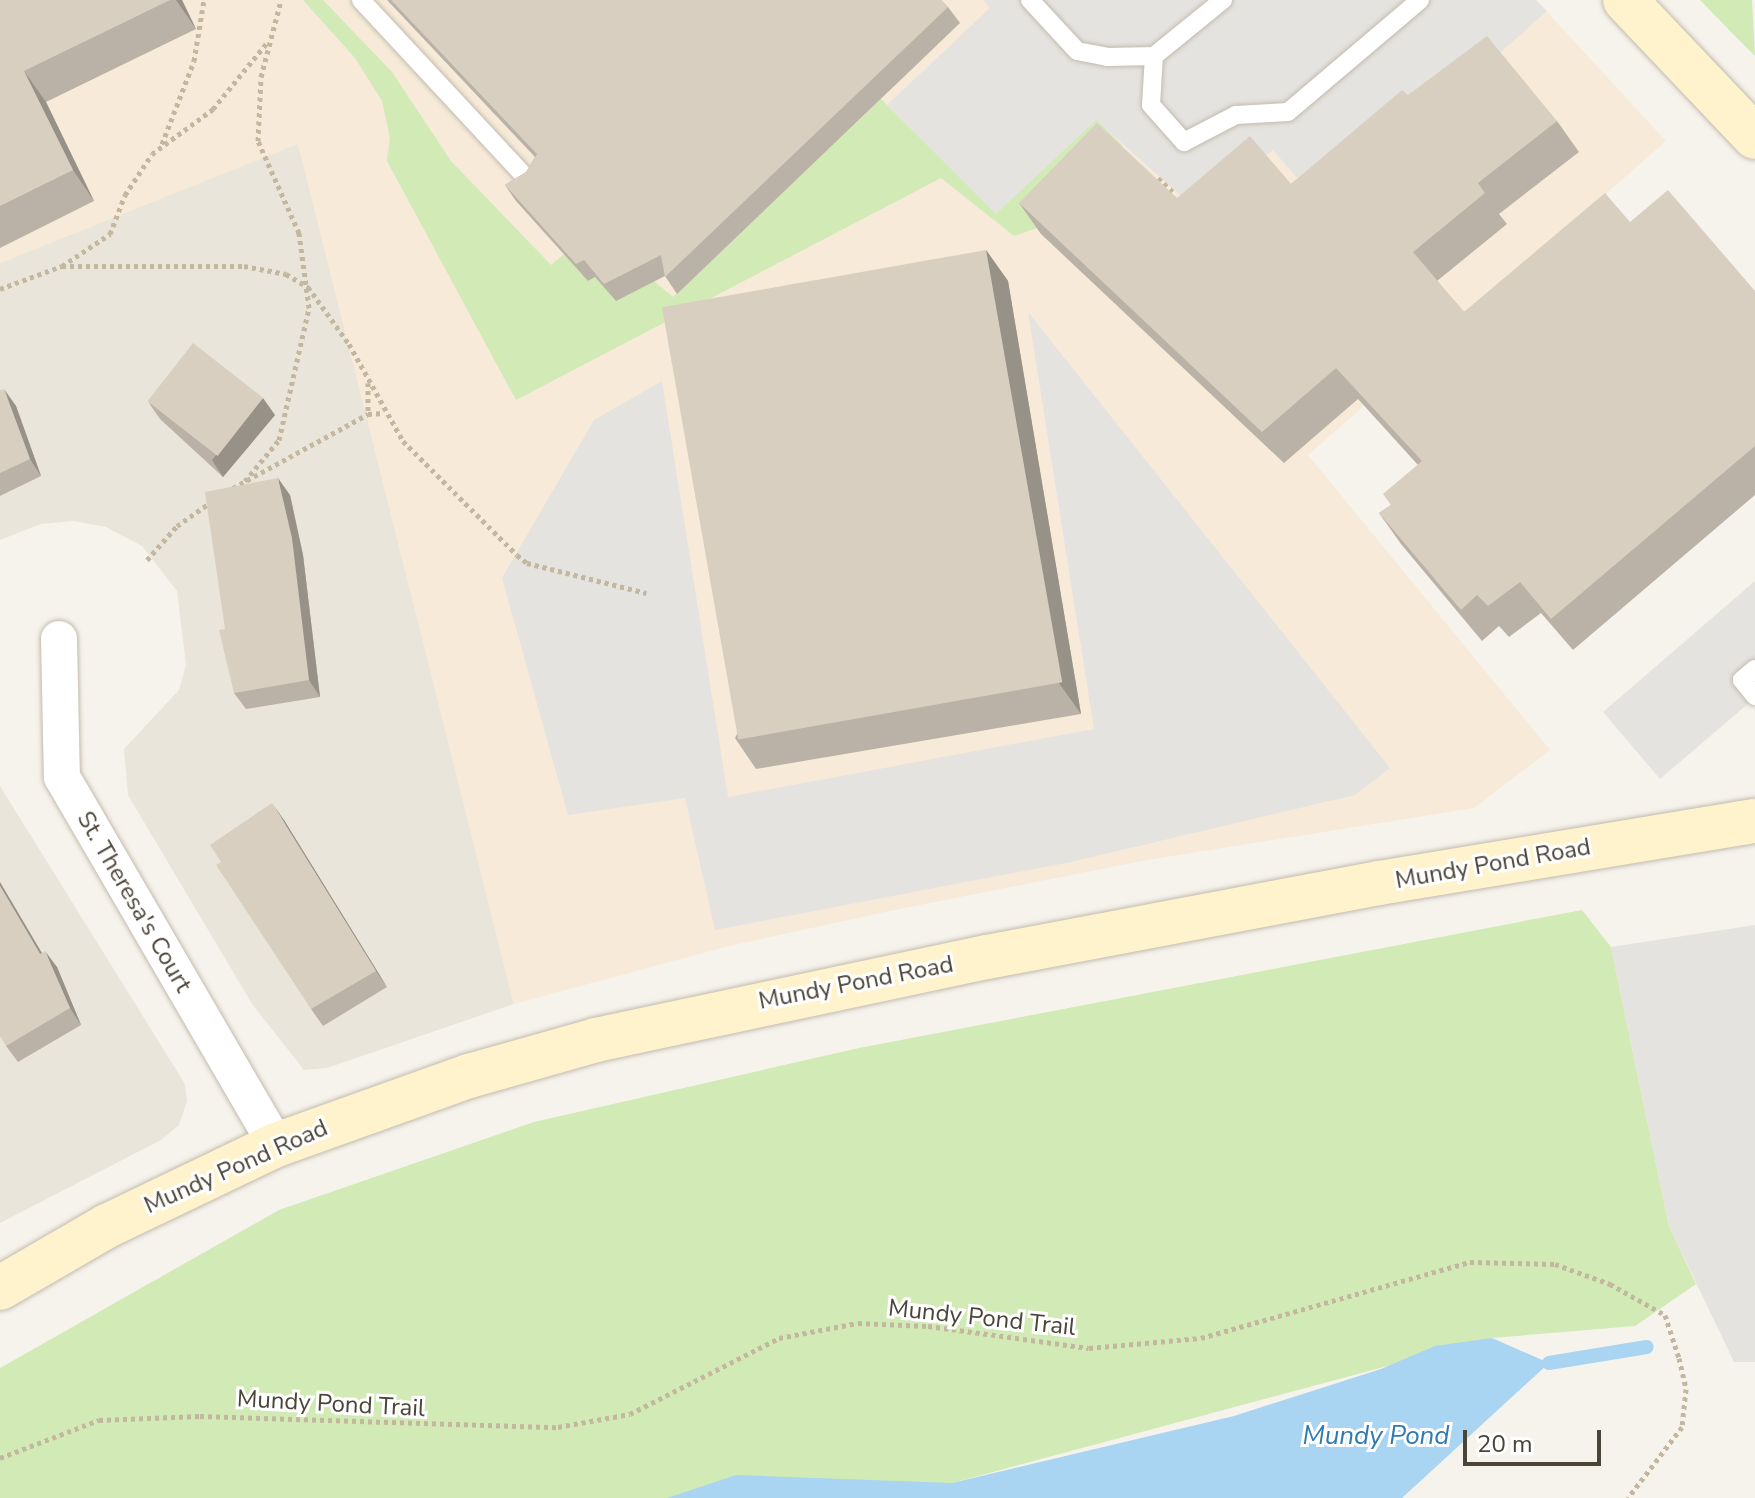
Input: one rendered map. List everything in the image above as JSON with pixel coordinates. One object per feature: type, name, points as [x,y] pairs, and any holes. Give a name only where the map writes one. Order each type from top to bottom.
[{"type":"street","points":[[1625,0],[1755,137]]},
{"type":"street","name":"St. Theresa's Court","points":[[59,639],[62,777],[276,1145]]},
{"type":"street","name":"Mundy Pond Road","points":[[0,1288],[107,1226],[276,1145],[483,1072],[780,997],[1364,886],[1755,821]]},
{"type":"lane","points":[[361,0],[529,181]]},
{"type":"lane","points":[[1030,0],[1077,51],[1091,56],[1154,56],[1223,0]]},
{"type":"lane","points":[[1154,56],[1151,105],[1184,142],[1236,115],[1288,112],[1420,0]]},
{"type":"lane","points":[[1755,669],[1742,680],[1755,696]]},
{"type":"path","points":[[0,289],[62,266],[110,234],[125,195],[161,145],[194,61],[204,0]]},
{"type":"path","points":[[245,481],[279,440],[309,308],[299,233],[258,141],[257,108],[269,40],[281,0]]},
{"type":"path","points":[[161,145],[213,109],[269,40]]},
{"type":"path","points":[[1158,178],[1175,194]]},
{"type":"path","points":[[62,266],[244,266],[286,274],[308,287],[403,441],[527,563],[646,593]]},
{"type":"path","points":[[368,381],[368,414]]},
{"type":"path","points":[[147,560],[177,526],[245,481],[368,414],[385,413]]},
{"type":"path","name":"Mundy Pond Trail","points":[[0,1458],[114,1419],[200,1416],[558,1427],[630,1414],[779,1338],[858,1323],[928,1326],[1089,1348],[1201,1338],[1470,1262],[1555,1264],[1610,1284],[1665,1315],[1679,1358],[1686,1389],[1682,1427],[1628,1498]]},
{"type":"shaded area","points":[[0,0],[1536,0],[1666,141],[1308,455],[1550,750],[1474,808],[1147,860],[890,911],[729,946],[514,1004],[298,144],[0,263]]},
{"type":"shaded area","points":[[983,0],[1536,0],[1547,11],[1492,60],[1313,197],[1273,150],[1198,211],[1096,120],[996,214],[887,105],[990,8]]},
{"type":"shaded area","points":[[298,143],[514,1004],[327,1068],[304,1070],[252,1004],[128,795],[124,749],[179,690],[186,665],[177,591],[142,546],[106,527],[73,521],[41,524],[0,540],[0,263]]},
{"type":"shaded area","points":[[1028,312],[1390,768],[1355,795],[1071,862],[715,930],[685,798],[568,815],[502,578],[594,420],[662,381],[728,797],[1094,729]]},
{"type":"shaded area","points":[[1755,581],[1755,698],[1660,779],[1603,712]]},
{"type":"shaded area","points":[[0,786],[185,1084],[187,1101],[179,1125],[161,1140],[0,1223]]},
{"type":"shaded area","points":[[1755,925],[1755,1362],[1734,1362],[1669,1226],[1611,947]]},
{"type":"green space","points":[[303,0],[323,0],[392,72],[451,161],[551,265],[564,254],[588,281],[595,277],[654,281],[673,297],[881,99],[996,213],[1096,119],[1122,145],[1119,154],[1041,234],[1037,228],[1014,236],[941,178],[516,400],[387,161],[390,138],[382,101],[355,58]]},
{"type":"green space","points":[[1700,0],[1752,0],[1755,56],[1735,36]]},
{"type":"green space","points":[[1582,910],[1611,947],[1669,1226],[1696,1284],[1635,1326],[1492,1338],[952,1483],[671,1498],[0,1498],[0,1368],[279,1210],[534,1122],[859,1048]]},
{"type":"water","name":"Mundy Pond","points":[[1492,1338],[1549,1363],[1402,1498],[667,1498],[736,1475],[952,1483],[1234,1416],[1381,1369],[1435,1346]]},
{"type":"building","points":[[0,0],[170,0],[24,71],[73,170],[0,206]]},
{"type":"building","points":[[391,0],[941,0],[948,7],[665,277],[661,255],[604,284],[584,260],[576,264],[505,185],[526,172],[537,154]]},
{"type":"building","points":[[1487,36],[1557,121],[1478,183],[1485,193],[1413,252],[1464,312],[1605,193],[1630,222],[1668,190],[1755,291],[1755,446],[1551,619],[1520,582],[1488,606],[1477,595],[1461,610],[1379,513],[1391,505],[1383,494],[1422,461],[1336,368],[1262,432],[1019,203],[1097,123],[1177,198],[1250,136],[1291,184],[1402,90],[1408,95]]},
{"type":"building","points":[[986,250],[1062,682],[738,739],[662,307]]},
{"type":"building","points":[[193,343],[263,398],[218,456],[147,401]]},
{"type":"building","points":[[4,389],[30,459],[0,473],[0,390]]},
{"type":"building","points":[[278,478],[292,538],[309,680],[234,693],[219,630],[225,629],[205,492]]},
{"type":"building","points":[[272,803],[376,971],[311,1009],[216,865],[221,862],[210,845]]},
{"type":"building","points":[[0,886],[40,954],[45,951],[70,1008],[6,1046],[0,1036]]},
{"type":"waterway","points":[[1549,1363],[1647,1347]]}]
